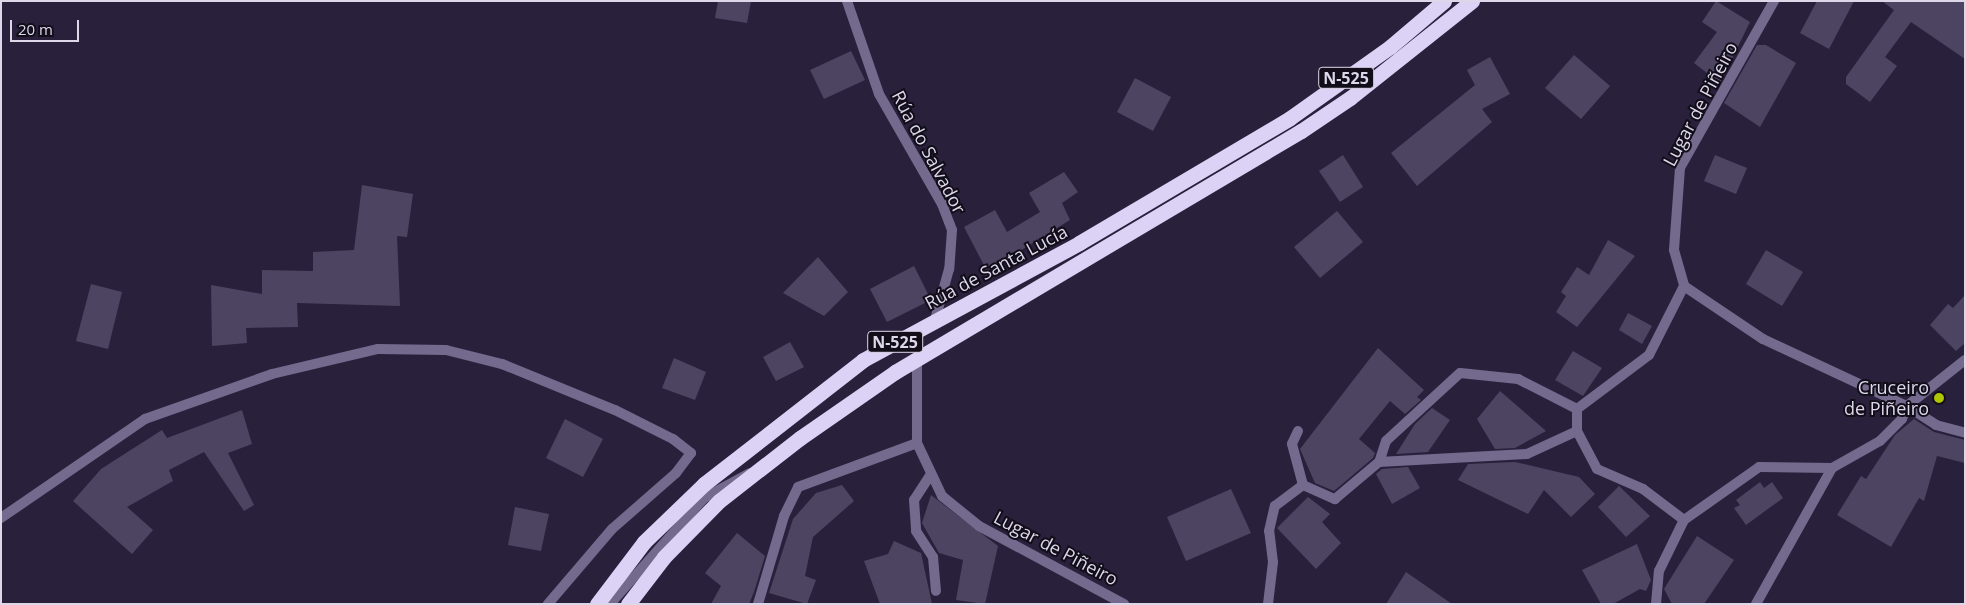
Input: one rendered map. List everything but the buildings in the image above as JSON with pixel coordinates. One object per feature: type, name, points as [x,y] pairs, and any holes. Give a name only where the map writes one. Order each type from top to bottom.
[{"type":"highway","name":"Rúa de Santa Lucía","points":[[598,604],[644,542],[704,484],[863,360],[1079,243],[1290,118],[1390,47],[1444,1]]},
{"type":"highway","name":"N-525","points":[[628,604],[664,558],[720,501],[759,470],[917,360],[1301,131],[1350,98],[1472,1]]},
{"type":"street","name":"Rúa do Salvador","points":[[848,1],[879,94],[942,204],[952,230],[949,269],[935,320]]},
{"type":"street","name":"Lugar de Piñeiro","points":[[1684,286],[1674,250],[1680,168],[1774,1]]},
{"type":"street","points":[[1577,409],[1649,355],[1684,286],[1763,339],[1907,406],[1936,425],[1965,433]]},
{"type":"street","points":[[1,518],[145,419],[272,374],[378,349],[446,350],[502,364],[614,410],[673,439],[690,453],[676,473],[612,529],[548,604]]},
{"type":"street","name":"Lugar de Piñeiro","points":[[917,360],[917,443],[942,496],[979,526],[1124,604]]},
{"type":"street","points":[[1656,604],[1658,571],[1684,520],[1759,467],[1832,468],[1880,441],[1902,419],[1907,406],[1965,360]]},
{"type":"street","points":[[1298,431],[1292,444],[1303,485],[1335,500],[1379,462],[1386,441],[1460,373],[1518,379],[1577,409]]},
{"type":"street","points":[[1577,409],[1577,431],[1597,469],[1643,489],[1684,520]]},
{"type":"street","points":[[1379,462],[1526,454],[1577,431]]},
{"type":"street","points":[[758,604],[784,516],[798,487],[917,443]]},
{"type":"street","points":[[1756,604],[1832,468]]},
{"type":"street","points":[[610,604],[704,498],[734,479],[759,470]]},
{"type":"street","points":[[931,474],[914,500],[916,531],[933,557],[936,591]]},
{"type":"street","points":[[1268,604],[1273,562],[1269,530],[1275,506],[1303,485]]},
{"type":"place","name":"Cruceiro de Piñeiro","points":[[1939,398]]}]
